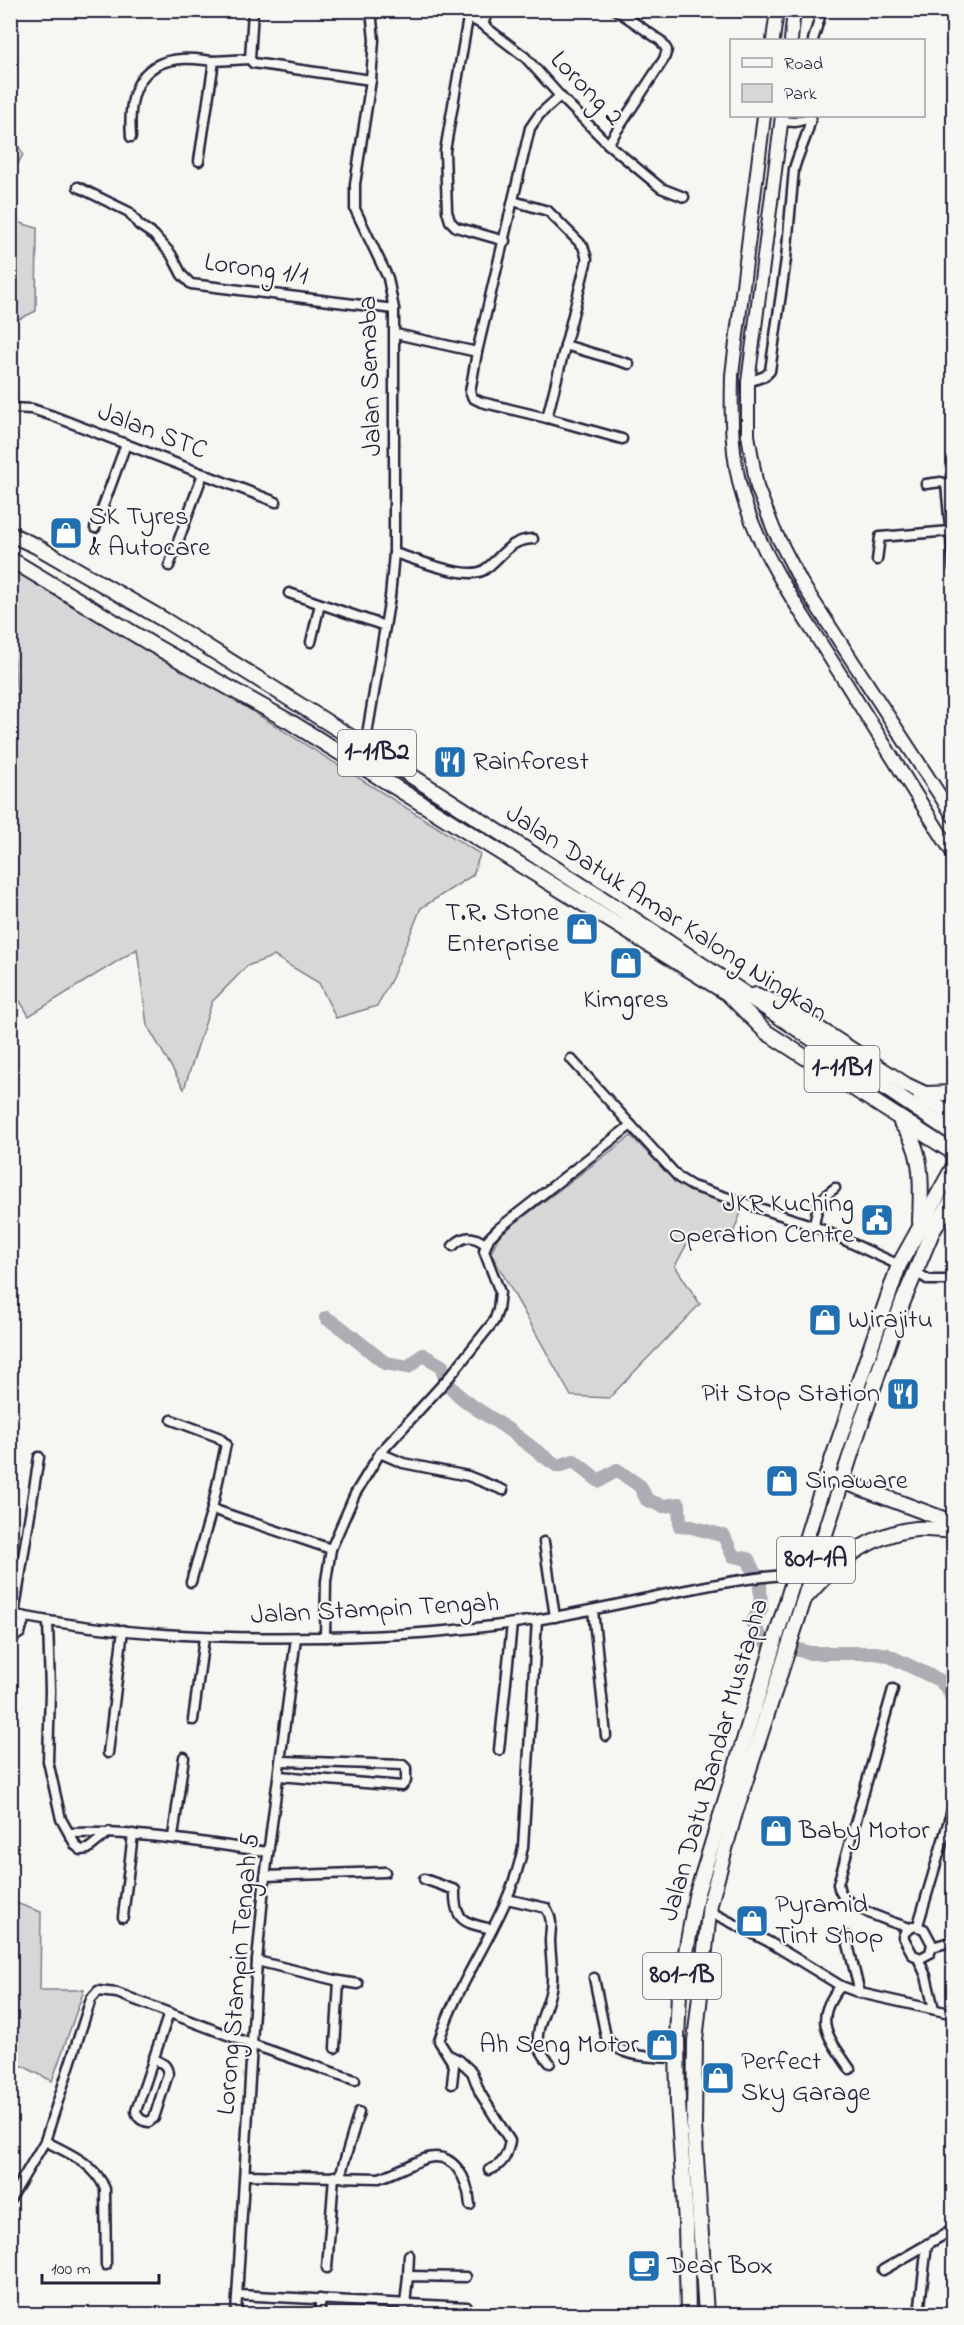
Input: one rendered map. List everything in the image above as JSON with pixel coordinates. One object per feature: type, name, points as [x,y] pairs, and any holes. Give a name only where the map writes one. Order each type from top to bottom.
[{"type":"highway","name":"Jalan Datuk Amar Kalong Ningkan","points":[[10,534],[36,546],[166,621],[620,910],[732,991],[954,1144]]},
{"type":"highway","name":"Jalan Datuk Amar Kalong Ningkan","points":[[10,559],[152,644],[292,723],[732,991],[954,1134]]},
{"type":"highway","points":[[152,644],[110,614],[106,602],[109,598],[119,600],[166,621]]},
{"type":"highway","points":[[732,991],[784,1006],[954,1117]]},
{"type":"highway","points":[[732,991],[766,1032],[954,1153]]},
{"type":"highway","points":[[906,1085],[925,1095],[954,1093]]},
{"type":"highway","points":[[891,1112],[909,1132],[915,1147],[921,1176],[920,1224]]},
{"type":"highway","name":"Jalan Datu Bandar Mustapha","points":[[688,2314],[686,2222],[677,2058],[679,1992],[696,1896],[815,1510],[899,1265],[954,1166]]},
{"type":"highway","name":"Jalan Datu Bandar Mustapha","points":[[706,2314],[694,2126],[694,2041],[709,1911],[734,1816],[842,1481],[915,1272],[932,1233],[953,1198]]},
{"type":"highway","points":[[827,1475],[954,1522]]},
{"type":"highway","points":[[815,1510],[828,1504],[834,1506]]},
{"type":"highway","points":[[804,1600],[842,1560],[866,1544],[901,1531],[954,1530]]},
{"type":"main road","points":[[773,39],[777,10]]},
{"type":"main road","points":[[791,39],[794,10]]},
{"type":"main road","points":[[764,117],[732,375],[733,445],[743,497],[777,574],[954,855]]},
{"type":"main road","points":[[782,118],[748,382],[748,435],[757,487],[774,530],[801,582],[954,817]]},
{"type":"street","points":[[253,10],[250,59],[253,63],[371,80]]},
{"type":"street","name":"Jalan Semaba","points":[[365,746],[385,626],[394,552],[396,334],[388,278],[355,209],[355,184],[371,80],[374,40],[371,10]]},
{"type":"street","name":"Lorong 2","points":[[456,10],[483,25],[525,57],[608,144],[661,188],[684,197]]},
{"type":"street","points":[[483,25],[488,10]]},
{"type":"street","points":[[608,144],[664,59],[667,50],[661,41],[616,10]]},
{"type":"street","points":[[813,39],[822,10]]},
{"type":"street","points":[[940,10],[954,18]]},
{"type":"street","points":[[468,18],[445,151],[447,211],[450,221],[456,227],[505,242]]},
{"type":"street","points":[[131,137],[129,113],[133,94],[150,69],[161,63],[181,58],[214,61],[250,59]]},
{"type":"street","points":[[199,161],[214,61]]},
{"type":"street","points":[[560,96],[539,115],[530,128],[505,242],[477,352],[470,393],[473,398],[481,402],[547,417],[622,439]]},
{"type":"street","points":[[748,382],[770,372],[786,260],[794,169],[808,132],[811,117],[795,122],[782,118]]},
{"type":"street","name":"Lorong 1/1","points":[[78,188],[129,212],[139,225],[154,235],[171,254],[182,275],[191,284],[394,309]]},
{"type":"street","points":[[513,201],[548,211],[583,246],[587,259],[547,417]]},
{"type":"street","points":[[396,334],[477,352]]},
{"type":"street","points":[[565,345],[629,364]]},
{"type":"street","name":"Jalan STC","points":[[10,408],[32,409],[53,416],[276,502]]},
{"type":"street","points":[[95,528],[126,444]]},
{"type":"street","points":[[169,566],[203,474]]},
{"type":"street","points":[[926,484],[941,482],[946,484],[954,569]]},
{"type":"street","points":[[877,560],[880,537],[950,531]]},
{"type":"street","points":[[394,552],[450,570],[470,573],[483,571],[506,547],[533,539]]},
{"type":"street","points":[[289,593],[385,626]]},
{"type":"street","points":[[311,642],[321,604]]},
{"type":"street","points":[[571,1059],[679,1178],[692,1186],[814,1226],[899,1265]]},
{"type":"street","points":[[325,1637],[327,1581],[332,1549],[355,1494],[380,1453],[451,1375],[487,1330],[498,1310],[500,1292],[484,1251],[485,1244],[498,1230],[631,1125]]},
{"type":"street","points":[[814,1226],[817,1207],[822,1197],[835,1188]]},
{"type":"street","points":[[453,1246],[465,1237],[472,1237],[485,1244]]},
{"type":"street","points":[[915,1272],[929,1280],[954,1280]]},
{"type":"street","points":[[172,1420],[224,1440],[226,1449],[191,1582]]},
{"type":"street","points":[[380,1453],[403,1463],[468,1476],[503,1490]]},
{"type":"street","points":[[12,1615],[39,1457]]},
{"type":"street","points":[[212,1509],[332,1549]]},
{"type":"street","points":[[544,1542],[555,1617]]},
{"type":"street","name":"Jalan Stampin Tengah","points":[[12,1615],[48,1622],[204,1638],[296,1638],[428,1633],[537,1620],[740,1580],[795,1574]]},
{"type":"street","points":[[593,1610],[606,1736]]},
{"type":"street","points":[[10,1640],[20,1633],[25,1617]]},
{"type":"street","points":[[452,2084],[454,2066],[439,2042],[442,2032],[507,1899],[520,1864],[523,1847],[537,1620]]},
{"type":"street","points":[[48,1622],[50,1691],[48,1761],[61,1819],[76,1846],[81,1850],[88,1849],[109,1832]]},
{"type":"street","points":[[500,1750],[512,1624]]},
{"type":"street","points":[[108,1753],[123,1630]]},
{"type":"street","points":[[193,1720],[204,1638]]},
{"type":"street","name":"Lorong Stampin Tengah 5","points":[[236,2314],[246,2175],[251,2044],[258,1961],[268,1852],[282,1761],[296,1638]]},
{"type":"street","points":[[890,1922],[903,1937],[913,1955],[921,1957],[930,1953],[932,1947],[924,1929],[890,1922],[846,1899],[839,1890],[838,1884],[893,1689]]},
{"type":"street","points":[[173,1837],[184,1757]]},
{"type":"street","points":[[279,1776],[402,1786],[406,1781],[406,1767],[403,1765],[282,1761]]},
{"type":"street","points":[[903,1937],[904,1932],[914,1927],[954,1803]]},
{"type":"street","points":[[69,1833],[109,1832],[173,1837],[268,1852]]},
{"type":"street","points":[[123,1917],[133,1834]]},
{"type":"street","points":[[266,1876],[385,1872]]},
{"type":"street","points":[[424,1879],[455,1890],[459,1916],[467,1923],[492,1929]]},
{"type":"street","points":[[507,1899],[546,1908],[551,1916],[552,1982],[549,2004],[537,2036],[541,2055],[550,2063]]},
{"type":"street","points":[[709,1911],[769,1942],[841,1986],[860,1993],[954,2014]]},
{"type":"street","points":[[846,1936],[860,1993]]},
{"type":"street","points":[[932,1947],[954,1941]]},
{"type":"street","points":[[921,1957],[934,2009]]},
{"type":"street","points":[[258,1961],[358,1984]]},
{"type":"street","points":[[594,1978],[609,2043],[636,2056],[677,2058]]},
{"type":"street","points":[[334,2048],[339,1981]]},
{"type":"street","points":[[841,1986],[826,2009],[826,2034],[850,2069]]},
{"type":"street","points":[[10,2200],[45,2141],[90,1999],[98,1991],[117,1992],[251,2044],[355,2080]]},
{"type":"street","points":[[153,2060],[164,2064],[168,2074],[154,2118],[149,2122],[138,2117],[136,2111],[153,2060],[169,2013]]},
{"type":"street","points":[[445,2054],[459,2060],[472,2072],[480,2093],[510,2142],[507,2156],[498,2167],[489,2170]]},
{"type":"street","points":[[327,2268],[337,2176],[359,2112]]},
{"type":"street","points":[[45,2141],[89,2166],[101,2178],[105,2189],[106,2265]]},
{"type":"street","points":[[246,2175],[379,2178],[425,2159],[439,2158],[450,2161],[461,2170],[470,2205]]},
{"type":"street","points":[[883,2270],[954,2229]]},
{"type":"street","points":[[919,2314],[927,2244]]},
{"type":"street","points":[[404,2314],[409,2255]]},
{"type":"street","points":[[408,2276],[466,2277]]},
{"type":"street","points":[[238,2295],[466,2307]]},
{"type":"street","points":[[320,2299],[320,2314]]},
{"type":"green space","points":[[10,131],[23,154],[11,178],[10,178]]},
{"type":"green space","points":[[11,220],[37,228],[36,311],[11,323]]},
{"type":"green space","points":[[11,569],[72,598],[480,854],[473,875],[421,908],[392,978],[377,1006],[336,1018],[319,983],[274,956],[247,966],[212,1002],[184,1089],[147,1025],[137,949],[29,1016],[11,986],[10,705],[17,696],[14,661],[11,659]]},
{"type":"green space","points":[[631,1136],[679,1184],[742,1210],[731,1238],[688,1242],[675,1266],[700,1304],[609,1398],[571,1396],[491,1253],[499,1235]]},
{"type":"green space","points":[[10,1901],[41,1912],[40,1990],[84,1990],[52,2081],[11,2060],[15,2029],[10,2026]]},
{"type":"waterway","points":[[326,1318],[385,1363],[408,1367],[423,1355],[442,1366],[449,1384],[464,1400],[558,1466],[574,1461],[599,1481],[617,1470],[640,1486],[647,1500],[663,1506],[679,1504],[680,1526],[724,1536],[733,1556],[748,1559],[760,1585],[761,1609],[752,1622],[763,1640],[810,1653],[887,1655],[939,1680],[949,1690],[954,1705]]},
{"type":"place","name":"SK Tyres & Autocare","points":[[66,533]]},
{"type":"place","name":"Rainforest","points":[[450,762]]},
{"type":"place","name":"T.R. Stone Enterprise","points":[[582,929]]},
{"type":"place","name":"Kimgres","points":[[626,963]]},
{"type":"place","name":"JKR Kuching Operation Centre","points":[[877,1220]]},
{"type":"place","name":"Wirajitu","points":[[825,1320]]},
{"type":"place","name":"Pit Stop Station","points":[[903,1394]]},
{"type":"place","name":"Sinaware","points":[[782,1481]]},
{"type":"place","name":"Baby Motor","points":[[776,1831]]},
{"type":"place","name":"Pyramid Tint Shop","points":[[752,1921]]},
{"type":"place","name":"Ah Seng Motor","points":[[662,2045]]},
{"type":"place","name":"Perfect Sky Garage","points":[[718,2078]]},
{"type":"place","name":"Dear Box","points":[[644,2266]]}]
